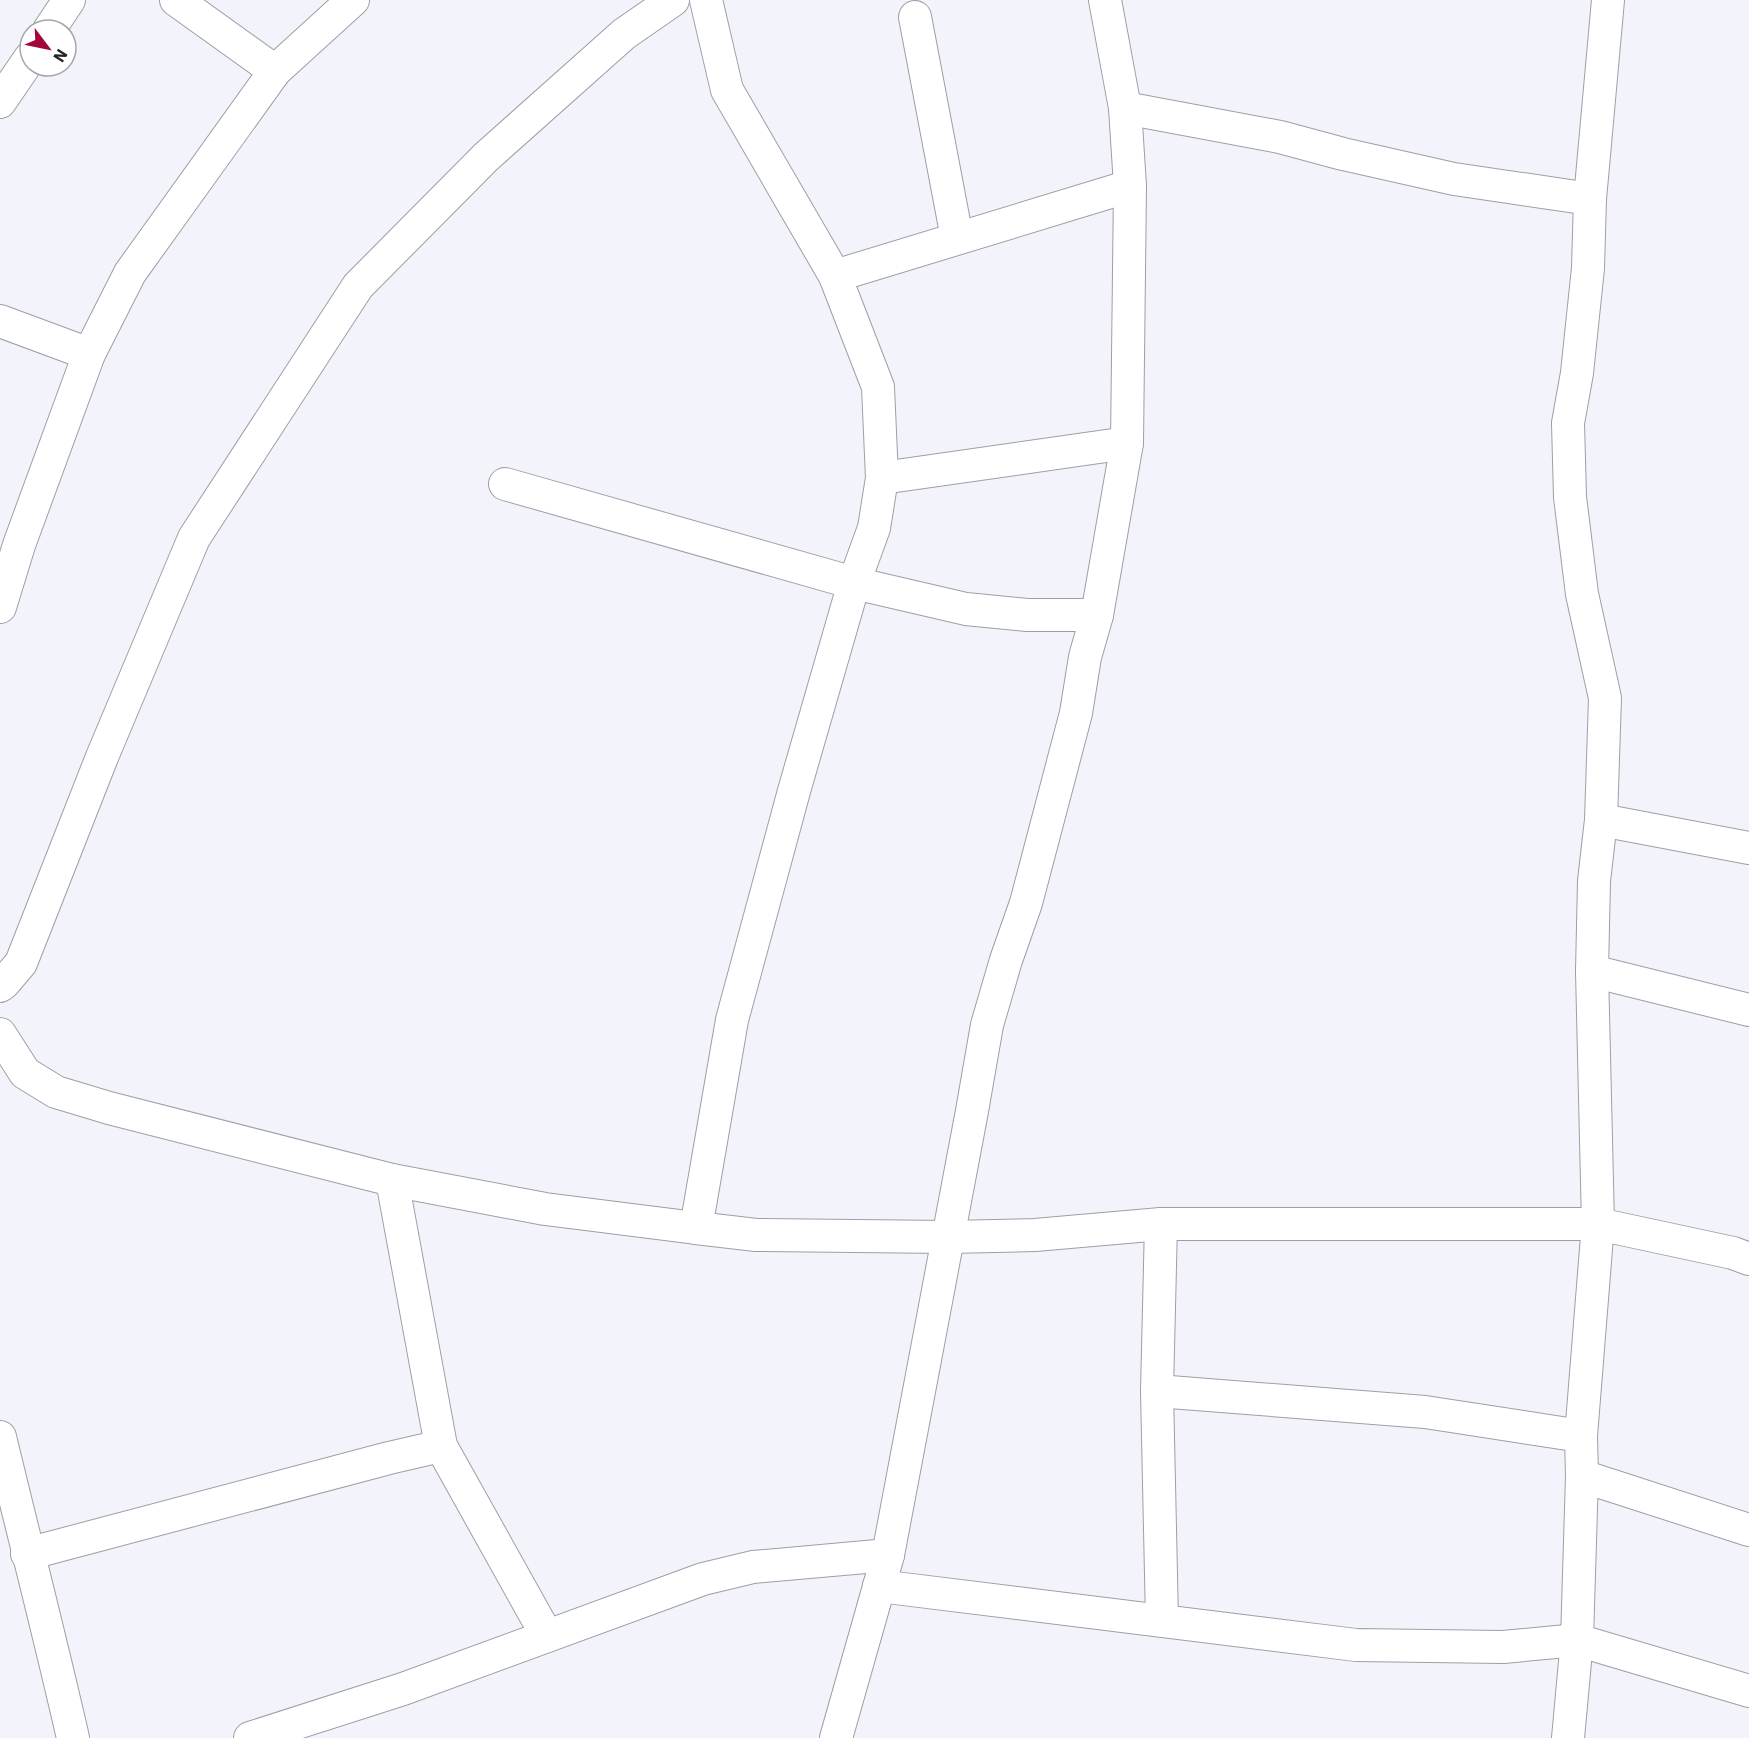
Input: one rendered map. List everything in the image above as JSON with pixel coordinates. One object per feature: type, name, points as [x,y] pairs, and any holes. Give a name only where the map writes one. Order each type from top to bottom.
[{"type":"street","points":[[57,18],[69,0]]},
{"type":"street","points":[[176,0],[275,71]]},
{"type":"street","points":[[0,607],[19,545],[88,354],[130,273],[275,71],[353,0]]},
{"type":"street","points":[[0,986],[21,963],[102,757],[194,538],[358,286],[486,157],[624,34],[673,0]]},
{"type":"street","points":[[696,1228],[732,1020],[794,791],[854,583],[874,528],[882,478],[878,387],[835,276],[727,90],[706,0]]},
{"type":"street","points":[[836,1738],[888,1555],[987,1026],[1035,870],[1076,713],[1085,657],[1097,615],[1127,443],[1130,186],[1125,108],[1105,0]]},
{"type":"street","points":[[1568,1738],[1576,1640],[1582,1476],[1581,1436],[1598,1224],[1592,971],[1594,880],[1601,820],[1605,698],[1582,594],[1570,497],[1568,423],[1577,374],[1588,268],[1590,199],[1608,0]]},
{"type":"street","points":[[915,17],[957,237]]},
{"type":"street","points":[[0,102],[18,76]]},
{"type":"street","points":[[1125,108],[1280,137],[1454,179],[1590,199]]},
{"type":"street","points":[[835,276],[1130,186]]},
{"type":"street","points":[[0,321],[88,354]]},
{"type":"street","points":[[882,478],[1127,443]]},
{"type":"street","points":[[505,484],[854,583],[966,609],[1027,615],[1097,615]]},
{"type":"street","points":[[1601,820],[1749,849]]},
{"type":"street","points":[[1592,971],[1749,1010]]},
{"type":"street","points":[[0,1034],[24,1073],[56,1092],[109,1108],[392,1180],[545,1209],[756,1235],[948,1238],[1035,1235],[1161,1224],[1598,1224],[1733,1253],[1749,1259]]},
{"type":"street","points":[[392,1180],[441,1446],[547,1636]]},
{"type":"street","points":[[1161,1224],[1157,1391],[1162,1621]]},
{"type":"street","points":[[1157,1391],[1425,1412],[1581,1436]]},
{"type":"street","points":[[0,1437],[73,1738]]},
{"type":"street","points":[[27,1554],[441,1446]]},
{"type":"street","points":[[1582,1476],[1749,1530]]},
{"type":"street","points":[[250,1738],[403,1689],[703,1579],[753,1567],[888,1555]]},
{"type":"street","points":[[879,1586],[1356,1645],[1503,1647],[1576,1640],[1749,1691]]}]
